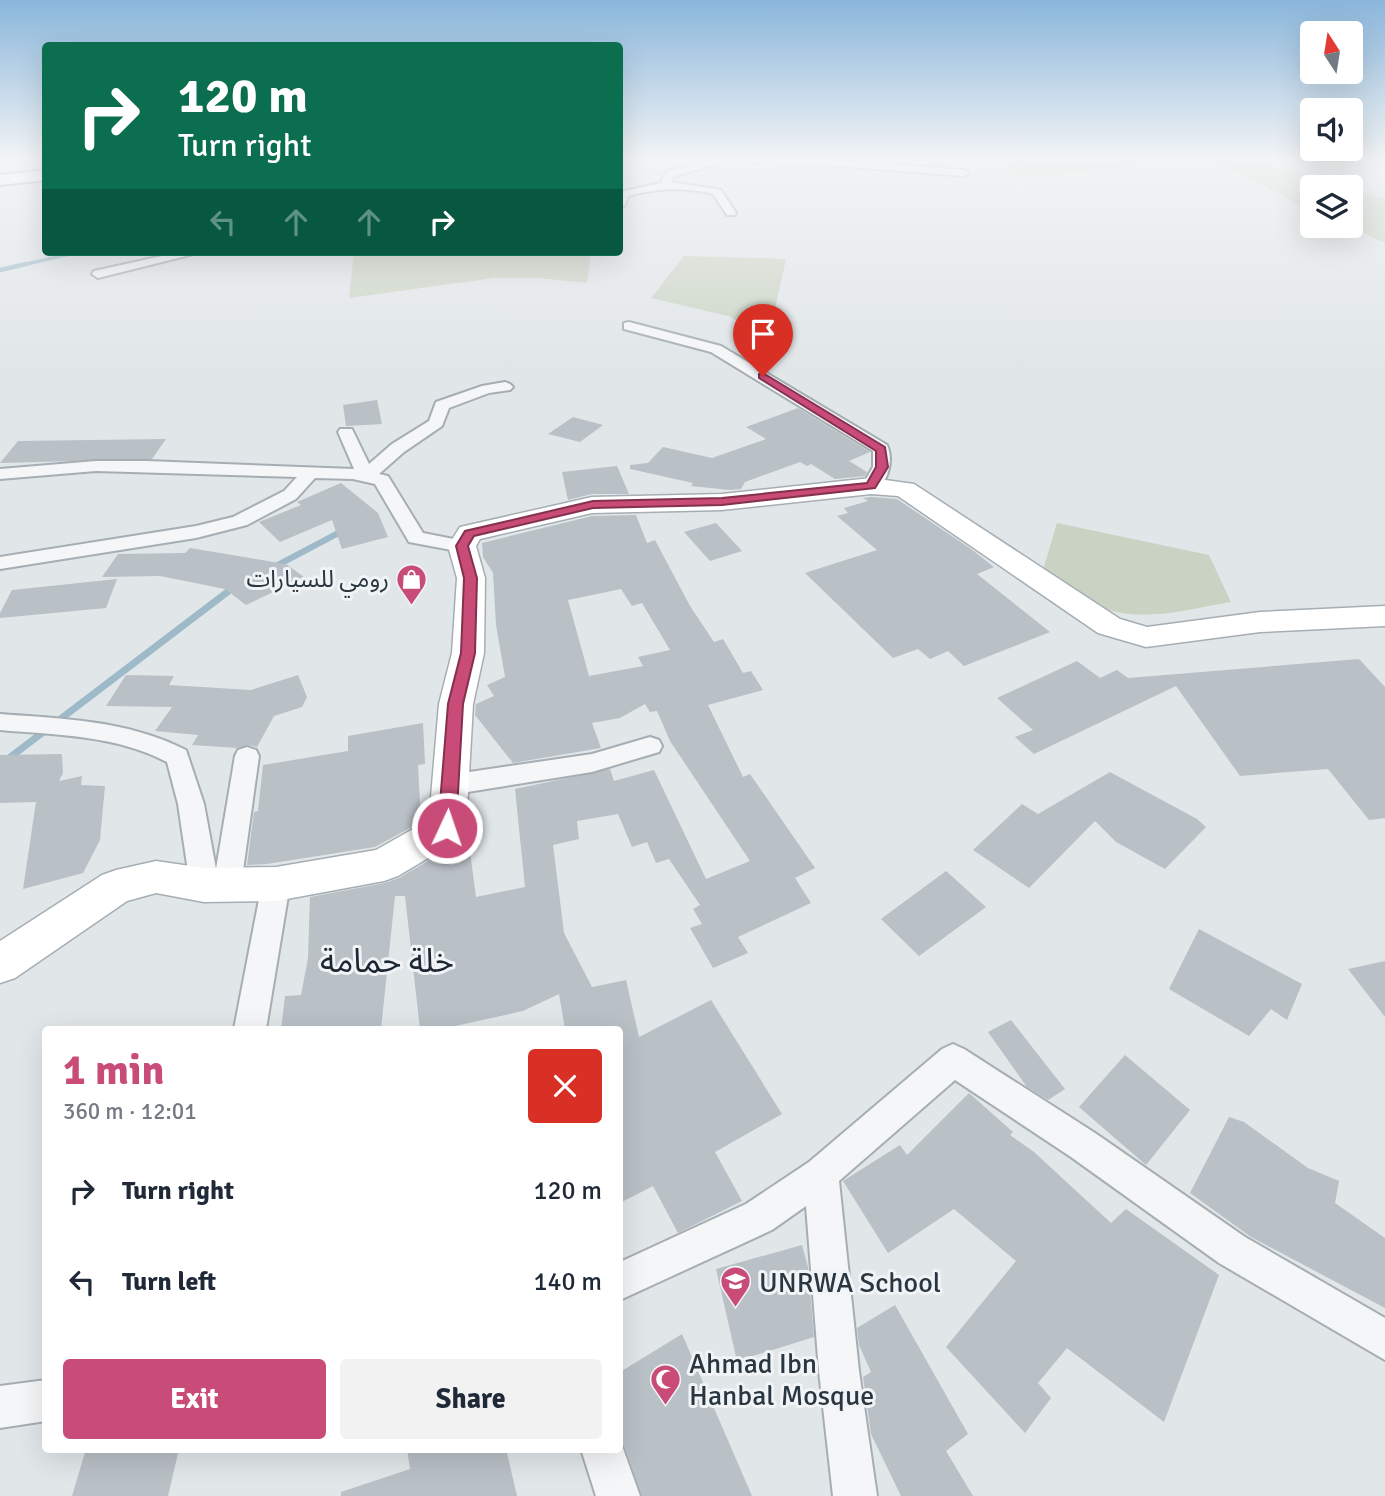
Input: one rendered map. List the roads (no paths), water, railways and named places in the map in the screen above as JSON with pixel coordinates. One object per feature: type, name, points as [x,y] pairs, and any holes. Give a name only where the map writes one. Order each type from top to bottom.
[{"type":"street","points":[[98,274],[178,256]]},
{"type":"street","points":[[629,326],[716,349],[881,449],[882,467],[871,486]]},
{"type":"street","points":[[366,477],[398,448],[436,423],[442,405],[487,389],[505,387]]},
{"type":"street","points":[[346,432],[366,477]]},
{"type":"street","points":[[0,474],[134,466],[366,477],[382,480],[416,537],[462,546]]},
{"type":"street","points":[[0,563],[196,533],[240,521],[290,495],[310,473]]},
{"type":"street","points":[[0,964],[116,887],[156,877],[216,885],[276,884],[384,865],[447,828],[456,704],[468,653],[471,578],[462,546],[470,533],[593,505],[722,502],[871,486],[905,489],[1109,626],[1146,637],[1260,622],[1385,616]]},
{"type":"street","points":[[0,722],[93,730],[147,741],[177,756],[187,783],[196,828],[216,885]]},
{"type":"street","points":[[449,785],[592,763],[650,746]]},
{"type":"street","points":[[216,885],[247,756]]},
{"type":"street","points":[[251,1026],[276,884]]},
{"type":"street","points":[[623,1280],[759,1216],[821,1174],[953,1060],[1083,1145],[1232,1250],[1385,1340]]},
{"type":"street","points":[[821,1174],[839,1371],[855,1496]]},
{"type":"street","points":[[0,1407],[42,1401]]},
{"type":"street","points":[[603,1453],[618,1496]]},
{"type":"waterway","points":[[18,266],[61,256]]},
{"type":"waterway","points":[[0,270],[26,264]]},
{"type":"waterway","points":[[274,567],[346,529]]},
{"type":"waterway","points":[[0,765],[234,587]]},
{"type":"place","name":"رومي للسيارات","points":[[412,606]]},
{"type":"place","name":"UNRWA School","points":[[736,1309]]},
{"type":"place","name":"Ahmad Ibn Hanbal Mosque","points":[[666,1406]]},
{"type":"district","name":"خلة حمامة","points":[[387,960]]}]
